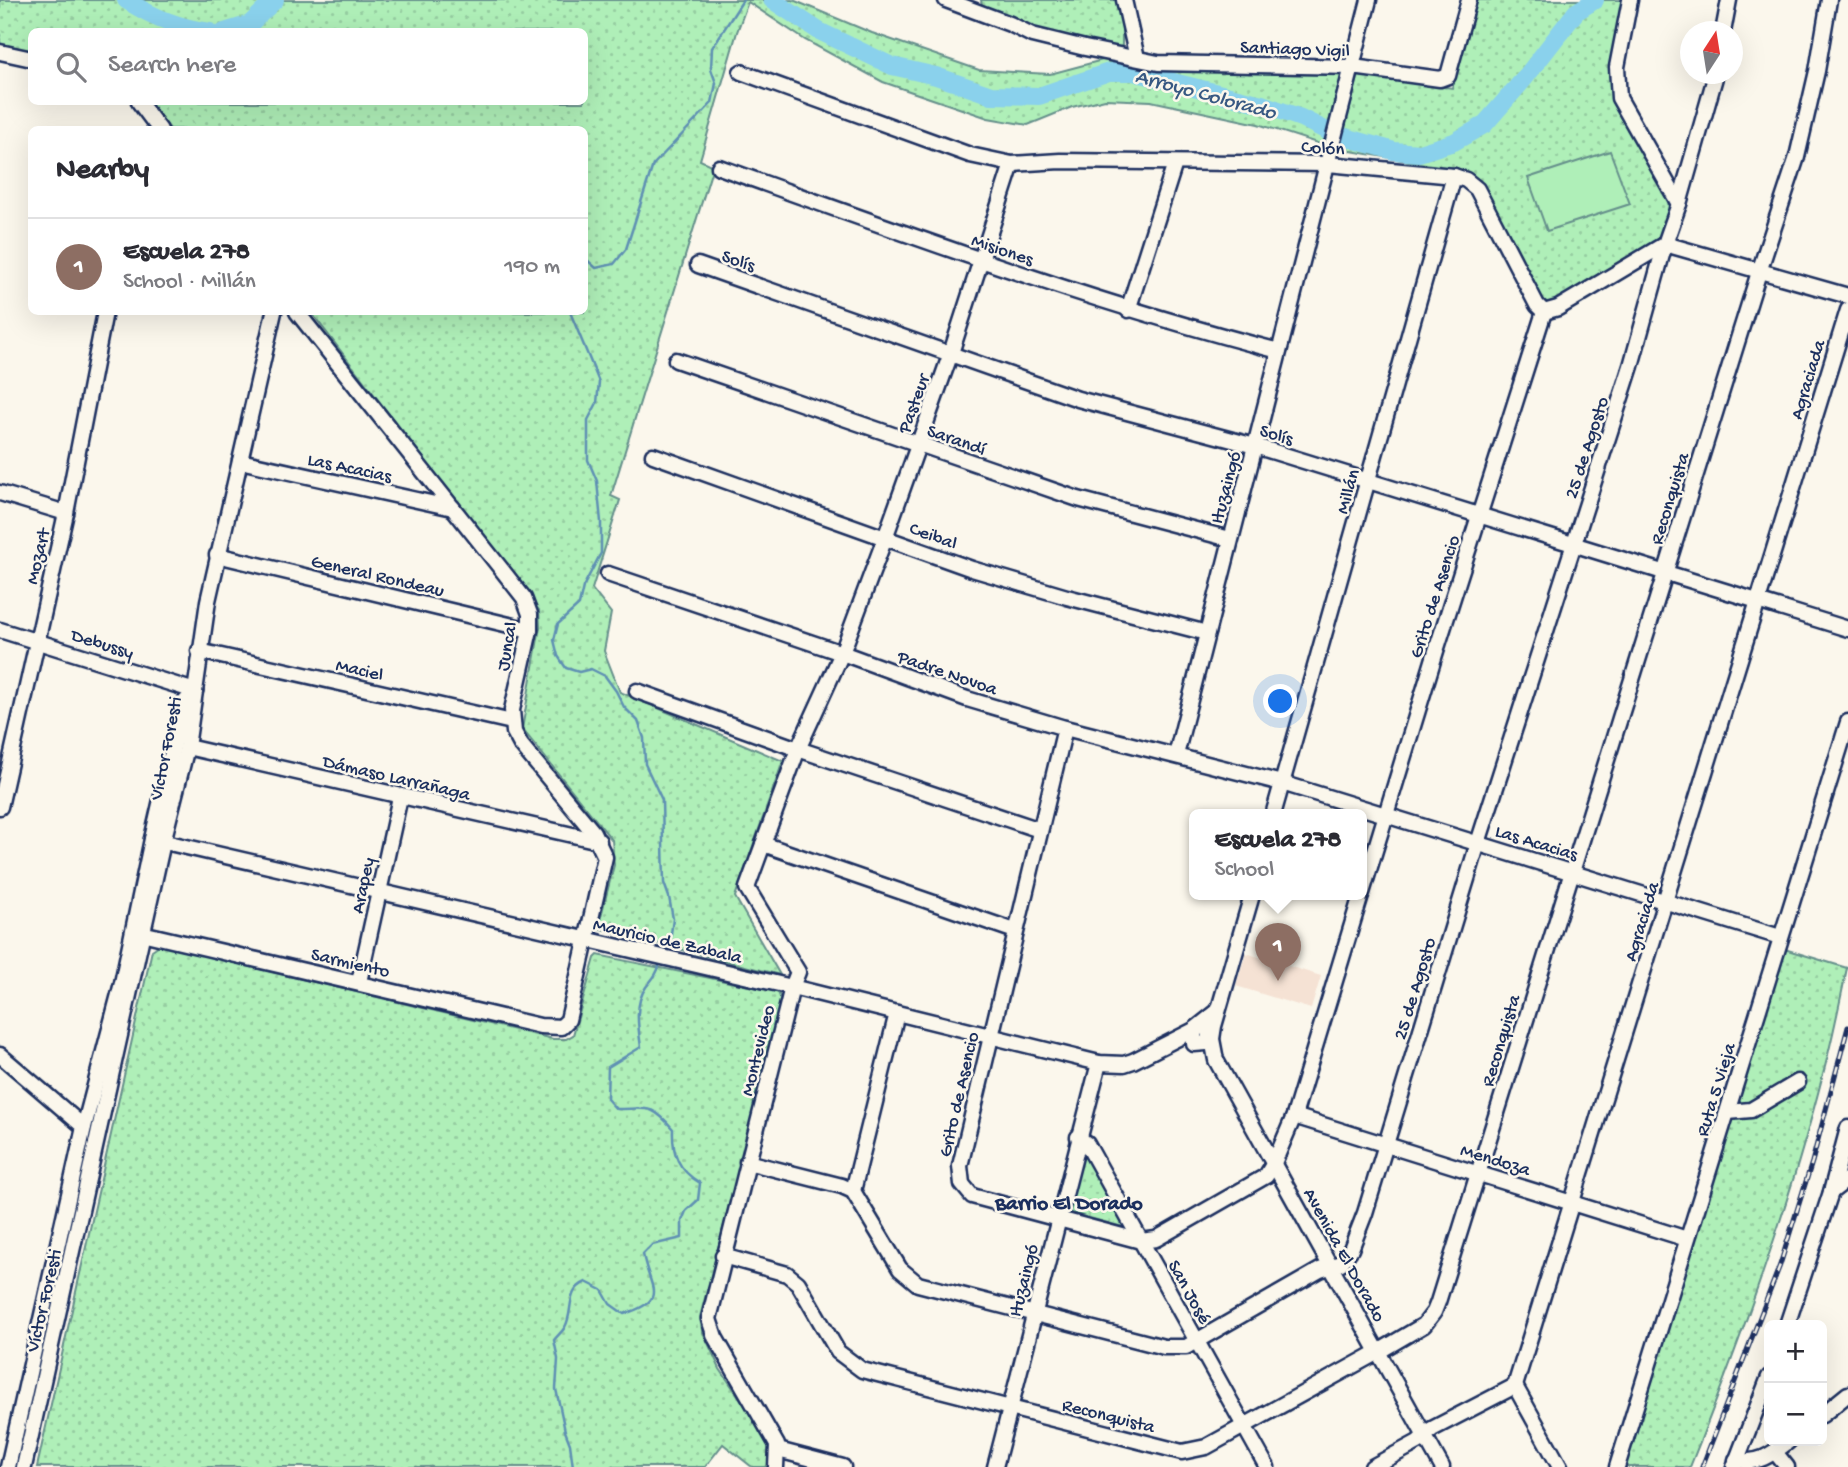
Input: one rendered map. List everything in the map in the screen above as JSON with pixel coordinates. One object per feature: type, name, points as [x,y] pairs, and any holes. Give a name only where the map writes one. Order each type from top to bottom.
[{"type":"street","name":"Santiago Vigil","points":[[946,0],[969,3],[1032,35],[1158,63],[1353,68],[1440,79],[1448,76],[1450,72],[1469,0]]},
{"type":"street","points":[[1124,0],[1137,58]]},
{"type":"street","name":"Ituzaingó","points":[[1176,755],[1353,68],[1368,0]]},
{"type":"street","points":[[1630,0],[1618,66],[1619,98],[1679,204]]},
{"type":"street","points":[[1725,21],[1730,0]]},
{"type":"street","name":"Reconquista","points":[[723,1256],[787,1274],[798,1283],[838,1352],[862,1370],[1182,1451],[1206,1447],[1245,1427],[1424,1325],[1434,1312],[1797,157],[1817,71],[1829,0]]},
{"type":"street","points":[[0,52],[28,58]]},
{"type":"street","name":"Colón","points":[[741,72],[970,155],[1012,164],[1060,161],[1328,164],[1454,176]]},
{"type":"street","name":"25 de Agosto","points":[[853,1191],[900,1269],[913,1281],[1164,1348],[1186,1347],[1320,1270],[1342,1263],[1351,1249],[1365,1213],[1478,843],[1631,366],[1713,84]]},
{"type":"street","points":[[141,105],[153,126]]},
{"type":"street","points":[[1128,310],[1175,163]]},
{"type":"street","name":"Pasteur","points":[[842,653],[951,353],[1012,164]]},
{"type":"street","name":"Misiones","points":[[719,166],[981,261],[1128,310],[1279,351]]},
{"type":"street","points":[[1454,176],[1466,180],[1477,189],[1537,304],[1544,312],[1558,308],[1665,244],[1848,296]]},
{"type":"street","name":"Millán","points":[[1275,809],[1454,176]]},
{"type":"street","name":"Solís","points":[[698,265],[1078,400],[1255,446],[1848,629]]},
{"type":"street","points":[[1817,288],[1848,289]]},
{"type":"street","points":[[1817,288],[1848,308]]},
{"type":"street","name":"Agraciada","points":[[1515,1386],[1848,308]]},
{"type":"street","name":"Grito de Asencio","points":[[1367,877],[1544,312]]},
{"type":"street","name":"Mozart","points":[[0,807],[66,513],[103,315]]},
{"type":"street","points":[[195,691],[199,651],[218,555],[273,315]]},
{"type":"street","name":"Juncal","points":[[299,315],[524,598],[530,614],[530,630],[512,710],[512,722]]},
{"type":"street","name":"Sarandí","points":[[676,360],[1078,499],[1230,539]]},
{"type":"street","name":"Ceibal","points":[[653,456],[1020,584],[1207,633]]},
{"type":"street","name":"Las Acacias","points":[[240,461],[453,508]]},
{"type":"street","points":[[0,493],[66,513]]},
{"type":"street","name":"General Rondeau","points":[[218,555],[530,630]]},
{"type":"street","name":"Padre Novoa","points":[[608,574],[842,653],[967,699],[1065,728],[1282,783]]},
{"type":"street","name":"Debussy","points":[[0,630],[195,691]]},
{"type":"street","name":"Maciel","points":[[199,651],[512,722]]},
{"type":"street","name":"Montevideo","points":[[778,1450],[710,1327],[710,1310],[798,972],[747,888],[798,749],[842,653]]},
{"type":"street","name":"Víctor Foresti","points":[[158,841],[187,747],[195,691]]},
{"type":"street","name":"Víctor Foresti","points":[[24,1467],[158,841],[183,704],[195,691]]},
{"type":"street","points":[[637,691],[798,749],[1040,830]]},
{"type":"street","points":[[512,722],[521,745],[599,841],[605,857],[587,940]]},
{"type":"street","name":"Ruta 5 Vieja","points":[[1617,1467],[1848,722]]},
{"type":"street","name":"Grito de Asencio","points":[[1065,728],[960,1167],[960,1179],[967,1192],[978,1199],[1141,1241],[1156,1239],[1266,1175],[1275,1163],[1294,1116],[1360,900]]},
{"type":"street","name":"Dámaso Larrañaga","points":[[187,747],[599,841]]},
{"type":"street","name":"Las Acacias","points":[[1282,783],[1780,937]]},
{"type":"street","name":"Arapey","points":[[359,982],[400,797]]},
{"type":"street","name":"Mauricio de Zabala","points":[[158,841],[792,987],[1099,1063],[1124,1064],[1171,1041],[1196,1034],[1218,1011]]},
{"type":"street","points":[[763,844],[1015,931]]},
{"type":"street","points":[[1216,1060],[1212,1039],[1218,1011],[1251,900]]},
{"type":"street","name":"Víctor Foresti","points":[[8,1467],[84,1127],[122,983],[139,932]]},
{"type":"street","name":"Sarmiento","points":[[139,932],[540,1026],[561,1027],[568,1020],[587,940]]},
{"type":"street","points":[[747,1162],[853,1191],[897,1013]]},
{"type":"street","points":[[1196,1034],[1206,1043],[1212,1039]]},
{"type":"street","points":[[1196,1034],[1216,1060]]},
{"type":"street","points":[[0,1055],[84,1127]]},
{"type":"street","name":"Avenida El Dorado","points":[[1216,1060],[1442,1467]]},
{"type":"street","name":"Ituzaingó","points":[[995,1467],[1099,1063]]},
{"type":"street","points":[[1728,1112],[1751,1110],[1798,1082]]},
{"type":"street","name":"Mendoza","points":[[1294,1116],[1687,1239]]},
{"type":"street","points":[[1789,1320],[1831,1192],[1848,1128]]},
{"type":"street","name":"San José","points":[[1078,1137],[1087,1144],[1267,1467]]},
{"type":"street","points":[[1831,1192],[1848,1179]]},
{"type":"street","points":[[1767,1383],[1735,1464],[1751,1463],[1783,1446]]},
{"type":"street","points":[[1372,1467],[1432,1429],[1515,1386],[1560,1467]]},
{"type":"street","points":[[1827,1411],[1848,1394]]},
{"type":"street","points":[[0,1432],[30,1440]]},
{"type":"street","points":[[776,1467],[778,1450],[843,1467]]},
{"type":"street","points":[[1775,1452],[1787,1467]]},
{"type":"shaded area","points":[[1246,953],[1321,976],[1311,1009],[1236,986]]},
{"type":"green space","points":[[0,0],[793,0],[872,33],[979,70],[1050,74],[1110,58],[1342,73],[1323,145],[1258,124],[1151,101],[1105,99],[1072,107],[1028,125],[988,118],[883,82],[805,40],[748,2],[700,160],[713,166],[611,496],[620,500],[592,589],[611,613],[604,651],[620,692],[783,761],[735,897],[780,975],[598,928],[614,865],[612,840],[522,729],[540,627],[539,610],[313,315],[588,315],[588,126],[168,126],[150,105],[588,105],[588,28],[28,28],[28,52],[0,46]]},
{"type":"green space","points":[[981,0],[1118,0],[1122,46],[1117,48],[1034,29],[982,5]]},
{"type":"green space","points":[[1474,0],[1625,0],[1616,105],[1668,199],[1669,213],[1658,242],[1556,302],[1542,299],[1480,180],[1460,170],[1339,149],[1359,74],[1452,88]]},
{"type":"green space","points":[[1610,151],[1630,204],[1547,231],[1528,178]]},
{"type":"green space","points":[[159,945],[553,1039],[566,1039],[573,1035],[598,955],[778,992],[782,1003],[700,1317],[702,1330],[720,1369],[770,1442],[770,1467],[752,1467],[723,1444],[705,1467],[37,1467],[152,950]]},
{"type":"green space","points":[[1781,948],[1847,968],[1826,1064],[1779,1226],[1690,1467],[1622,1467]]},
{"type":"green space","points":[[1081,1156],[1086,1156],[1125,1224],[1123,1227],[1067,1212]]},
{"type":"waterway","name":"Arroyo Colorado","points":[[126,0],[146,12],[188,28]]},
{"type":"waterway","name":"Arroyo Colorado","points":[[237,28],[250,24],[275,0]]},
{"type":"waterway","points":[[588,261],[596,268],[614,264],[626,249],[653,165],[712,103],[716,83],[711,69],[712,48],[743,0]]},
{"type":"waterway","name":"Arroyo Colorado","points":[[772,0],[819,31],[892,66],[936,76],[991,95],[1039,96],[1109,72],[1133,72],[1262,104],[1301,118],[1331,133],[1394,151],[1419,153],[1454,142],[1484,125],[1576,12],[1595,0]]},
{"type":"waterway","points":[[571,315],[599,382],[597,403],[588,420],[588,460],[597,481],[601,553],[583,587],[579,605],[558,624],[554,640],[558,656],[566,668],[579,672],[591,669],[605,676],[624,707],[638,721],[644,738],[645,764],[662,800],[664,883],[673,919],[670,941],[665,953]]},
{"type":"waterway","points":[[573,1467],[556,1389],[558,1359],[554,1340],[568,1321],[572,1296],[579,1286],[586,1282],[602,1290],[610,1304],[624,1314],[647,1304],[653,1292],[643,1254],[652,1245],[682,1238],[682,1221],[686,1211],[698,1200],[700,1183],[686,1173],[678,1160],[673,1129],[666,1121],[648,1109],[616,1109],[607,1099],[608,1067],[641,1047],[638,1016],[640,1001],[660,963]]},
{"type":"railway","points":[[1702,1467],[1780,1265],[1812,1162],[1848,1027]]},
{"type":"place","name":"Escuela 278","points":[[1278,981]]},
{"type":"district","name":"Barrio El Dorado","points":[[1069,1202]]}]
